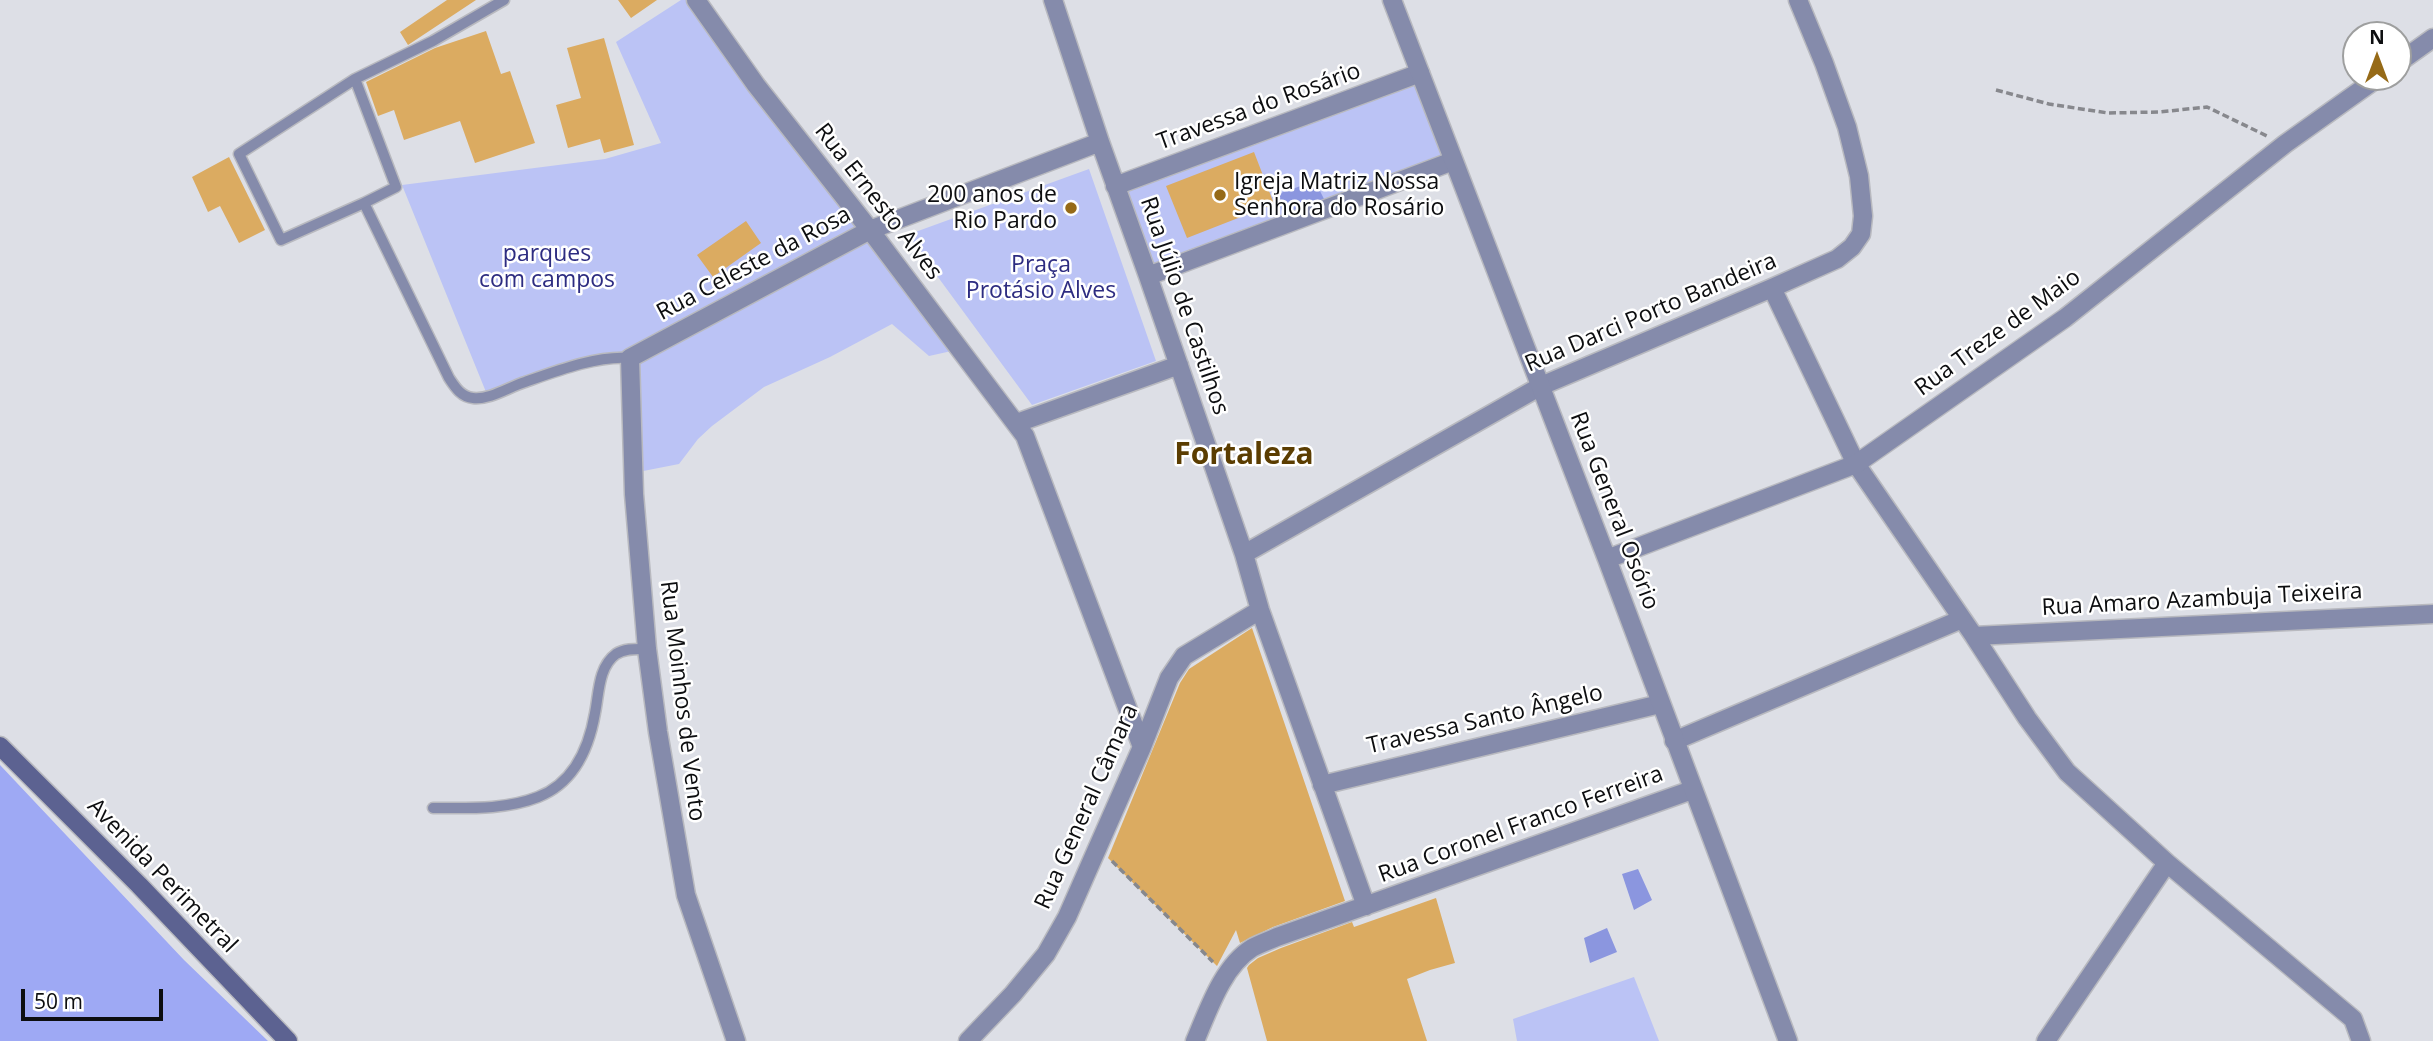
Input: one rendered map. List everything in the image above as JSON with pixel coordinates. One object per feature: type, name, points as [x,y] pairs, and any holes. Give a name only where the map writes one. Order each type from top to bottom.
[{"type":"main road","name":"Avenida Perimetral","points":[[0,746],[139,885],[288,1041]]},
{"type":"street","name":"Rua Ernesto Alves","points":[[696,0],[756,85],[870,230],[1025,436],[1142,747]]},
{"type":"street","name":"Rua Júlio de Castilhos","points":[[1053,0],[1244,554],[1260,610],[1366,906]]},
{"type":"street","name":"Rua General Osório","points":[[1392,0],[1607,559],[1788,1041]]},
{"type":"street","name":"Rua Darci Porto Bandeira","points":[[1244,554],[1541,386],[1837,259],[1852,247],[1860,234],[1863,216],[1859,176],[1847,127],[1798,0]]},
{"type":"street","points":[[2412,53],[2433,38]]},
{"type":"street","name":"Travessa do Rosário","points":[[1115,186],[1420,74]]},
{"type":"street","name":"Rua Treze de Maio","points":[[1607,559],[1856,464],[2065,318],[2285,144],[2359,91]]},
{"type":"street","name":"Rua Celeste da Rosa","points":[[630,358],[870,230],[1100,142]]},
{"type":"street","points":[[1148,276],[1453,161]]},
{"type":"street","points":[[1772,288],[1856,464],[2027,718],[2067,772],[2166,863],[2353,1019],[2361,1041]]},
{"type":"street","name":"Rua Moinhos de Vento","points":[[630,358],[634,494],[647,649],[658,732],[685,895],[736,1041]]},
{"type":"street","points":[[1017,424],[1180,366]]},
{"type":"street","name":"Rua General Câmara","points":[[968,1041],[1013,994],[1046,954],[1067,917],[1142,747],[1169,678],[1184,656],[1260,610]]},
{"type":"street","name":"Rua Amaro Azambuja Teixeira","points":[[1974,636],[2433,614]]},
{"type":"street","name":"Rua Coronel Franco Ferreira","points":[[1675,741],[1962,619]]},
{"type":"street","name":"Travessa Santo Ângelo","points":[[1322,785],[1660,704]]},
{"type":"street","name":"Rua Coronel Franco Ferreira","points":[[1195,1041],[1227,976],[1235,963],[1250,949],[1277,937],[1692,790]]},
{"type":"street","points":[[2046,1041],[2166,863]]},
{"type":"lane","points":[[355,79],[396,187],[281,240],[239,154],[355,79],[433,41],[504,0]]},
{"type":"lane","points":[[364,203],[458,392],[472,398],[486,397],[525,382],[612,356],[630,358]]},
{"type":"lane","points":[[433,808],[486,808],[517,804],[540,796],[560,784],[575,769],[586,748],[595,715],[599,683],[607,665],[616,654],[627,650],[647,649]]},
{"type":"path","points":[[1996,90],[2049,104],[2108,113],[2207,107],[2285,144]]},
{"type":"path","points":[[1098,847],[1227,976]]},
{"type":"green space","name":"parques com campos","points":[[681,0],[692,0],[863,230],[628,354],[605,354],[486,392],[402,185],[605,159],[661,143],[616,42]]},
{"type":"green space","points":[[1418,77],[1451,160],[1149,273],[1117,187]]},
{"type":"green space","name":"Praça Protásio Alves","points":[[1089,169],[1156,361],[1032,405],[907,235]]},
{"type":"green space","points":[[869,232],[956,350],[929,356],[892,324],[830,357],[764,387],[712,426],[679,464],[633,473],[632,359]]},
{"type":"green space","points":[[1634,977],[1659,1041],[1517,1041],[1513,1019]]},
{"type":"shaded area","points":[[1315,181],[1327,205],[1286,220],[1275,195]]},
{"type":"shaded area","points":[[0,765],[184,960],[268,1041],[0,1041]]},
{"type":"shaded area","points":[[1638,869],[1652,900],[1634,910],[1622,874]]},
{"type":"shaded area","points":[[1607,928],[1617,952],[1590,963],[1584,938]]},
{"type":"building","points":[[447,0],[476,0],[408,45],[400,32]]},
{"type":"building","points":[[618,0],[657,0],[631,18]]},
{"type":"building","points":[[486,31],[501,74],[510,71],[535,143],[475,163],[460,121],[404,140],[394,110],[378,116],[366,82],[435,48]]},
{"type":"building","points":[[604,38],[634,145],[604,153],[600,139],[568,148],[556,105],[581,98],[567,48]]},
{"type":"building","name":"Igreja Matriz Nossa Senhora do Rosário","points":[[1254,152],[1274,204],[1187,238],[1166,186]]},
{"type":"building","points":[[229,157],[265,230],[239,243],[220,206],[208,212],[192,177]]},
{"type":"building","points":[[746,221],[761,243],[713,277],[697,255]]},
{"type":"building","points":[[1252,628],[1345,901],[1273,927],[1240,943],[1236,930],[1217,966],[1108,858],[1180,683],[1189,669]]},
{"type":"building","points":[[1436,898],[1455,963],[1407,979],[1427,1041],[1267,1041],[1247,968],[1249,965],[1281,948],[1352,922],[1354,927]]},
{"type":"place","name":"Igreja Matriz Nossa Senhora do Rosário","points":[[1220,195]]},
{"type":"place","name":"200 anos de Rio Pardo","points":[[1071,208]]},
{"type":"district","name":"Fortaleza","points":[[1244,455]]}]
